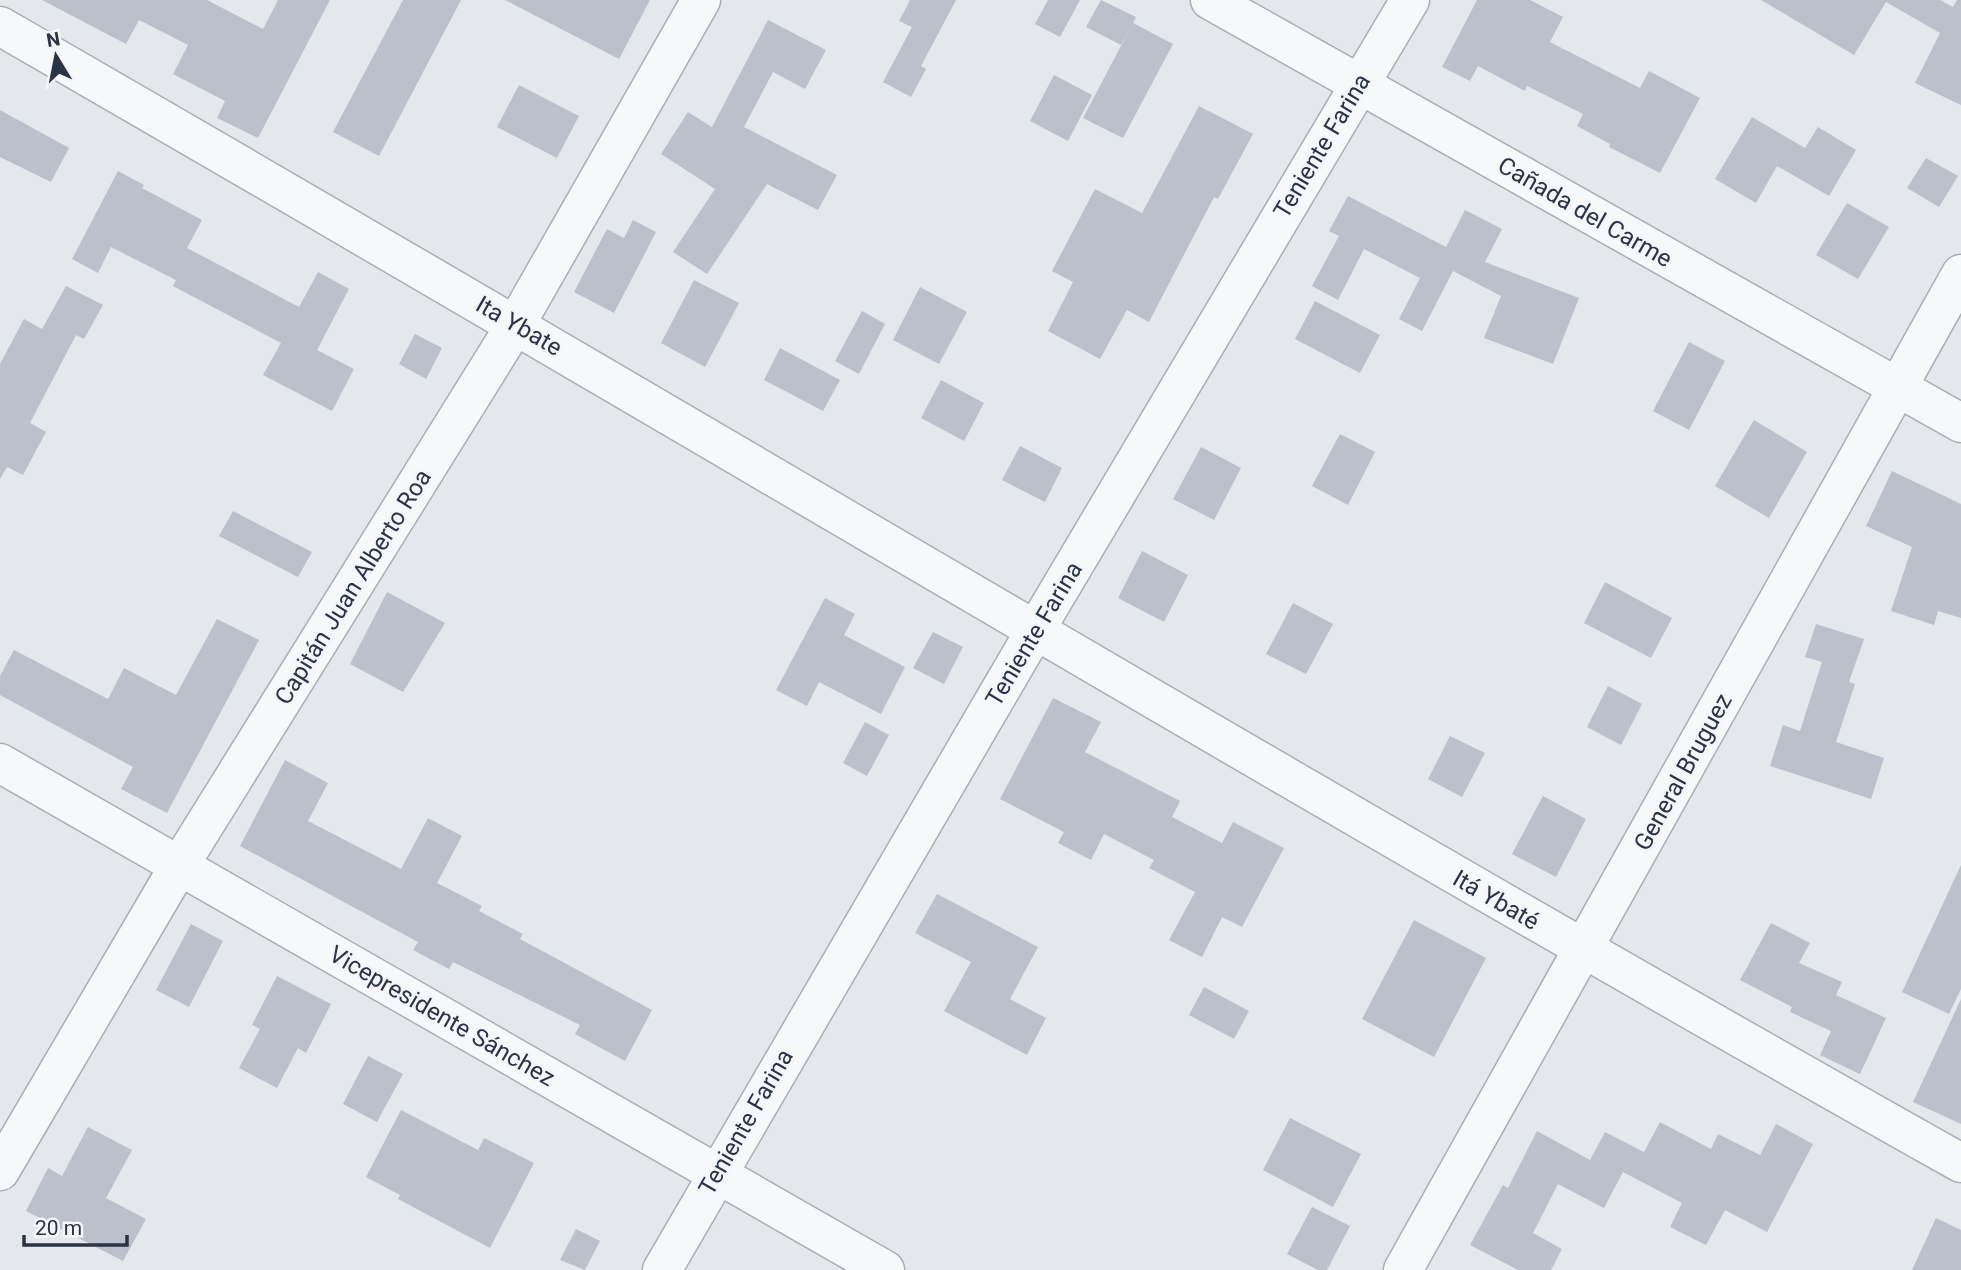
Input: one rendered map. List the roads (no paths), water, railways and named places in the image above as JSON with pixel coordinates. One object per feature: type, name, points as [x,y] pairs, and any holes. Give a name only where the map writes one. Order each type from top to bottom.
[{"type":"street","name":"Capitán Juan Alberto Roa","points":[[0,1171],[179,866],[516,324],[701,0]]},
{"type":"street","name":"Cañada del Carme","points":[[1210,0],[1961,424]]},
{"type":"street","name":"Teniente Farina","points":[[662,1270],[716,1173],[1036,629],[1410,0]]},
{"type":"street","name":"Ita Ybate","points":[[0,26],[1036,629]]},
{"type":"street","name":"General Bruguez","points":[[1403,1270],[1961,274]]},
{"type":"street","name":"Itá Ybaté","points":[[1036,629],[1583,950],[1961,1163]]},
{"type":"street","name":"Vicepresidente Sánchez","points":[[0,763],[885,1270]]}]
